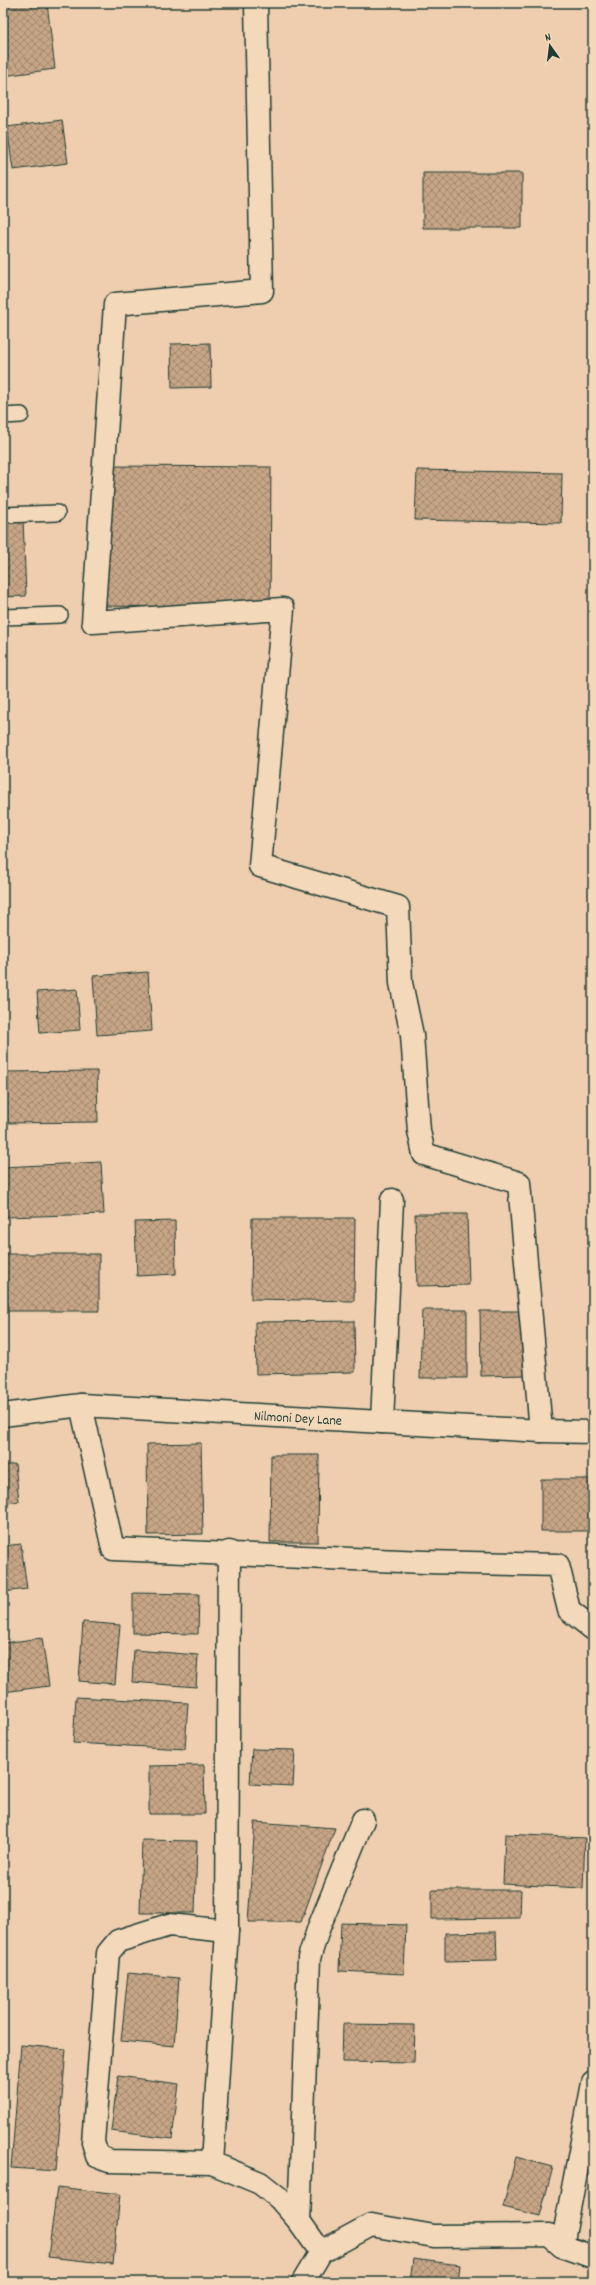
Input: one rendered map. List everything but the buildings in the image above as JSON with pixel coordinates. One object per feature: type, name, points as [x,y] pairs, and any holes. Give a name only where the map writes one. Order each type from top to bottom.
[{"type":"street","points":[[256,3],[262,291],[115,304],[93,622],[283,610],[260,866],[398,907],[401,983],[412,1035],[419,1131],[424,1154],[519,1183],[541,1430]]},
{"type":"street","points":[[382,1422],[392,1200]]},
{"type":"street","points":[[81,1405],[113,1548],[229,1552],[425,1562],[558,1565],[568,1610],[593,1630]]},
{"type":"street","name":"Nilmoni Dey Lane","points":[[3,1415],[81,1405],[593,1432]]},
{"type":"street","points":[[212,2163],[227,1931],[229,1552]]},
{"type":"street","points":[[299,2221],[309,1958],[318,1927],[363,1820]]},
{"type":"street","points":[[227,1931],[169,1925],[118,1941],[108,1954],[93,2142],[97,2156],[109,2161],[212,2163],[260,2183],[279,2198],[299,2221],[320,2252]]},
{"type":"street","points":[[562,2246],[593,2083]]},
{"type":"street","points":[[303,2282],[320,2252],[371,2225],[434,2236],[549,2235],[562,2246],[593,2257]]},
{"type":"lane","points":[[3,416],[21,415]]},
{"type":"lane","points":[[3,514],[57,513]]},
{"type":"lane","points":[[3,617],[60,615]]}]
